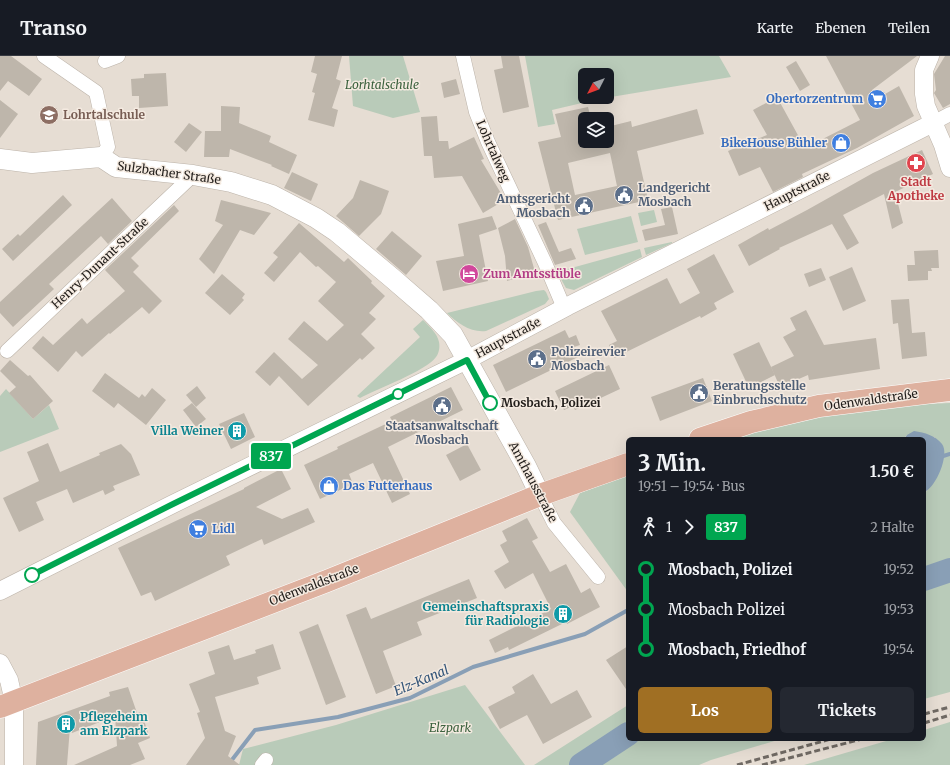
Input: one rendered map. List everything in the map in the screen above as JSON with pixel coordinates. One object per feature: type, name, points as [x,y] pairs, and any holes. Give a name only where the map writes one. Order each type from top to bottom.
[{"type":"main road","name":"Sulzbacher Straße","points":[[0,159],[32,163],[101,157],[116,167],[193,175],[232,182],[272,195],[316,218],[337,232],[429,310],[453,336],[467,360]]},
{"type":"main road","name":"Amthausstraße","points":[[467,360],[526,466],[540,495]]},
{"type":"main road","name":"Odenwaldstraße","points":[[706,437],[751,422],[819,406],[950,390]]},
{"type":"main road","name":"Odenwaldstraße","points":[[7,705],[341,575],[540,495],[626,465]]},
{"type":"street","points":[[44,56],[96,92],[108,147],[101,157]]},
{"type":"street","points":[[105,61],[118,56]]},
{"type":"street","name":"Lohrtalweg","points":[[463,56],[476,112],[488,142],[545,263],[564,308]]},
{"type":"street","points":[[930,56],[924,70],[924,94],[926,106],[943,145],[950,168]]},
{"type":"street","name":"Hauptstraße","points":[[0,591],[173,504],[467,360],[564,308],[950,114]]},
{"type":"street","name":"Henry-Dunant-Straße","points":[[7,351],[193,175]]},
{"type":"street","name":"Amthausstraße","points":[[540,495],[554,522],[598,577]]},
{"type":"street","points":[[0,663],[9,680],[7,705],[14,765]]},
{"type":"green space","name":"Lorhtalschule","points":[[349,56],[403,56],[420,112],[393,118],[353,106]]},
{"type":"green space","points":[[525,56],[719,56],[731,77],[614,96],[614,68],[578,68],[578,104],[552,110],[555,124],[538,127]]},
{"type":"green space","points":[[654,210],[657,222],[641,226],[638,213]]},
{"type":"green space","points":[[631,216],[638,242],[585,255],[577,229]]},
{"type":"green space","points":[[672,243],[646,255],[644,248]]},
{"type":"green space","points":[[640,249],[642,257],[574,290],[566,288],[557,272]]},
{"type":"green space","points":[[544,290],[549,299],[545,304],[486,331],[470,329],[447,313],[536,291]]},
{"type":"green space","points":[[423,320],[438,339],[439,348],[436,357],[412,374],[360,398],[357,396],[420,337],[413,329]]},
{"type":"green space","points":[[6,389],[33,419],[49,405],[59,429],[0,452],[0,396]]},
{"type":"green space","points":[[950,403],[950,692],[926,698],[926,491],[935,437],[907,435],[905,437],[732,437],[858,407]]},
{"type":"green space","points":[[626,476],[626,589],[570,512],[580,493]]},
{"type":"green space","name":"Elzpark","points":[[465,685],[525,765],[239,765],[243,749],[336,725]]},
{"type":"green space","points":[[626,706],[626,741],[774,741],[699,765],[534,765]]},
{"type":"green space","points":[[950,722],[950,765],[804,765],[886,741],[926,741],[926,729]]},
{"type":"water","points":[[914,431],[933,436],[942,444],[944,449],[943,463],[937,478],[926,491],[926,437],[906,437]]},
{"type":"building","points":[[0,56],[11,56],[42,79],[29,96],[8,81],[0,91]]},
{"type":"building","points":[[315,56],[342,56],[336,79],[341,81],[332,108],[338,110],[334,127],[308,120],[315,93],[312,92],[317,74],[311,72]]},
{"type":"building","points":[[501,56],[519,56],[529,107],[503,113],[494,70],[503,68]]},
{"type":"building","points":[[826,56],[917,56],[872,90],[878,98],[899,86],[914,116],[857,148],[802,174],[803,177],[773,192],[760,167],[739,176],[728,151],[767,135],[753,110],[777,97],[805,148],[860,120]]},
{"type":"building","points":[[945,56],[950,56],[950,104],[943,108],[934,93],[936,90],[934,74]]},
{"type":"building","points":[[796,61],[810,85],[800,91],[786,67]]},
{"type":"building","points":[[166,73],[168,106],[139,108],[139,96],[132,96],[131,79],[144,78],[144,74]]},
{"type":"building","points":[[456,79],[460,94],[444,98],[441,83]]},
{"type":"building","points":[[0,100],[18,114],[0,138]]},
{"type":"building","points":[[221,106],[240,107],[239,123],[271,136],[269,142],[297,155],[289,174],[271,166],[272,165],[230,149],[229,157],[204,157],[205,131],[221,131]]},
{"type":"building","points":[[588,107],[589,112],[578,112],[578,148],[614,148],[614,125],[631,121],[632,127],[697,109],[704,134],[637,151],[648,200],[558,220],[538,142],[561,137],[555,114]],"holes":[[[610,153],[617,186],[575,195],[568,163]]]},
{"type":"building","points":[[437,116],[439,141],[448,141],[449,149],[474,137],[484,159],[481,160],[505,200],[483,213],[462,176],[434,178],[432,156],[424,156],[421,117]]},
{"type":"building","points":[[189,123],[202,132],[186,152],[174,142]]},
{"type":"building","points":[[922,150],[933,174],[895,192],[903,223],[892,229],[884,194],[843,215],[859,243],[847,250],[832,224],[779,248],[780,249],[749,266],[738,245],[768,228],[769,230],[807,210],[873,173]]},
{"type":"building","points":[[292,172],[318,184],[311,201],[284,188]]},
{"type":"building","points":[[360,180],[389,191],[381,214],[359,236],[336,216],[353,198]]},
{"type":"building","points":[[63,195],[72,205],[13,261],[2,249],[18,234],[20,236]]},
{"type":"building","points":[[112,198],[132,221],[108,244],[101,236],[49,284],[54,289],[13,327],[0,313],[0,302]]},
{"type":"building","points":[[221,200],[271,213],[254,235],[240,230],[214,274],[199,259],[223,225],[215,221]]},
{"type":"building","points":[[174,205],[179,211],[131,258],[139,266],[133,272],[162,301],[149,314],[142,307],[82,357],[76,351],[58,372],[32,348],[43,336],[53,345],[82,318],[87,324],[125,291],[105,270]]},
{"type":"building","points":[[672,207],[678,234],[645,241],[642,230],[665,225],[661,209]]},
{"type":"building","points":[[492,216],[497,229],[479,235],[488,281],[443,291],[436,261],[464,256],[458,224]]},
{"type":"building","points":[[515,219],[528,247],[535,272],[507,281],[505,256],[498,228]]},
{"type":"building","points":[[546,222],[559,252],[571,248],[576,259],[555,265],[538,225]]},
{"type":"building","points":[[299,223],[344,262],[348,258],[385,296],[369,313],[376,319],[361,334],[375,348],[362,360],[360,358],[308,406],[279,376],[270,386],[255,372],[274,352],[302,379],[318,365],[288,339],[304,321],[327,341],[344,325],[318,301],[336,282],[318,266],[316,267],[300,252],[274,282],[264,273],[278,257],[273,253]]},
{"type":"building","points":[[392,231],[422,256],[406,275],[376,249]]},
{"type":"building","points":[[938,250],[939,268],[931,268],[932,271],[928,271],[928,280],[908,281],[907,265],[915,265],[914,251]]},
{"type":"building","points":[[714,254],[734,292],[714,303],[717,309],[701,318],[700,316],[614,358],[609,345],[617,341],[601,311],[667,278],[680,304],[700,293],[687,269]]},
{"type":"building","points":[[852,267],[866,301],[843,311],[829,277]]},
{"type":"building","points":[[821,268],[826,280],[809,287],[804,274]]},
{"type":"building","points":[[222,274],[245,294],[242,298],[244,300],[230,315],[205,293]]},
{"type":"building","points":[[909,299],[912,333],[925,332],[927,356],[902,359],[898,323],[893,324],[891,300]]},
{"type":"building","points":[[806,310],[824,345],[876,338],[880,369],[809,380],[808,375],[780,387],[771,367],[794,356],[783,337],[796,330],[790,318]]},
{"type":"building","points":[[565,330],[569,338],[576,335],[580,345],[574,347],[578,357],[506,392],[493,365]]},
{"type":"building","points":[[759,342],[775,375],[749,388],[733,354]]},
{"type":"building","points":[[10,360],[28,376],[30,375],[53,401],[33,419],[9,393],[16,387],[0,371]]},
{"type":"building","points":[[609,365],[620,389],[575,410],[573,406],[564,410],[555,391]]},
{"type":"building","points":[[105,373],[139,398],[142,394],[145,397],[152,388],[166,400],[146,425],[118,403],[114,408],[92,391]]},
{"type":"building","points":[[703,378],[712,401],[660,421],[651,397]]},
{"type":"building","points":[[197,386],[206,398],[196,407],[186,395]]},
{"type":"building","points":[[451,387],[463,410],[388,447],[410,494],[392,503],[373,463],[349,474],[353,484],[320,499],[304,465],[338,449],[337,447],[392,421],[390,417]]},
{"type":"building","points":[[192,403],[206,419],[196,427],[183,410]]},
{"type":"building","name":"Villa Weiner","points":[[244,413],[255,437],[231,449],[219,424]]},
{"type":"building","points":[[48,443],[60,472],[100,455],[99,453],[121,444],[131,454],[140,475],[113,486],[115,490],[105,495],[103,490],[73,503],[67,489],[36,502],[44,520],[19,532],[3,498],[39,481],[27,452]]},
{"type":"building","points":[[467,444],[481,470],[460,481],[446,455]]},
{"type":"building","name":"Lidl","points":[[281,469],[291,489],[256,507],[282,519],[308,508],[315,522],[264,545],[262,539],[226,556],[230,565],[155,601],[151,592],[141,596],[118,548],[244,489]]},
{"type":"building","points":[[527,518],[538,538],[532,541],[550,572],[566,564],[581,593],[590,588],[600,607],[567,624],[566,622],[509,650],[508,647],[495,653],[489,640],[551,609],[533,573],[505,589],[494,571],[509,562],[500,545],[507,541],[502,531]]},
{"type":"building","points":[[469,579],[477,598],[417,622],[422,635],[383,651],[396,686],[376,694],[346,615],[366,607],[371,619]]},
{"type":"building","points":[[318,624],[346,697],[326,705],[299,632]]},
{"type":"building","points":[[273,644],[281,669],[257,677],[259,684],[215,697],[225,731],[236,736],[228,756],[240,765],[186,765],[205,738],[197,713],[200,712],[189,684],[215,674],[208,652],[229,645],[234,660],[256,653],[255,650]]},
{"type":"building","points":[[626,647],[626,689],[606,660]]},
{"type":"building","points":[[533,674],[551,704],[577,690],[592,717],[543,744],[527,715],[500,729],[488,707],[515,693],[512,687]]},
{"type":"building","name":"Pflegeheim am Elzpark","points":[[128,687],[137,713],[141,712],[150,738],[138,743],[145,759],[130,765],[74,765],[117,746],[115,716],[72,733],[70,727],[67,765],[36,765],[38,722],[110,696],[109,692]]},
{"type":"waterway","name":"Elz-Kanal","points":[[940,457],[950,454]]},
{"type":"waterway","points":[[926,578],[950,570]]},
{"type":"waterway","name":"Elz-Kanal","points":[[228,765],[255,730],[338,717],[410,698],[473,667],[585,634],[626,611]]},
{"type":"waterway","points":[[581,765],[626,735]]},
{"type":"railway","points":[[926,713],[950,707]]},
{"type":"railway","points":[[926,722],[950,715]]},
{"type":"railway","points":[[737,765],[824,741]]},
{"type":"railway","points":[[762,765],[854,741]]},
{"type":"bus line","name":"837","points":[[32,575],[467,360],[490,403]]},
{"type":"place","name":"Obertorzentrum","points":[[877,99]]},
{"type":"place","name":"Lohrtalschule","points":[[49,115]]},
{"type":"place","name":"BikeHouse Bühler","points":[[841,143]]},
{"type":"place","name":"Stadt Apotheke","points":[[916,163]]},
{"type":"place","name":"Landgericht Mosbach","points":[[624,195]]},
{"type":"place","name":"Amtsgericht Mosbach","points":[[584,206]]},
{"type":"place","name":"Zum Amtsstüble","points":[[469,274]]},
{"type":"place","name":"Polizeirevier Mosbach","points":[[537,359]]},
{"type":"place","name":"Beratungsstelle Einbruchschutz","points":[[699,393]]},
{"type":"place","name":"Mosbach, Polizei","points":[[490,403]]},
{"type":"place","name":"Staatsanwaltschaft Mosbach","points":[[442,406]]},
{"type":"place","name":"Villa Weiner","points":[[237,431]]},
{"type":"place","name":"Das Futterhaus","points":[[329,486]]},
{"type":"place","name":"Lidl","points":[[198,529]]},
{"type":"place","name":"Gemeinschaftspraxis für Radiologie","points":[[563,614]]},
{"type":"place","name":"Pflegeheim am Elzpark","points":[[66,724]]}]
